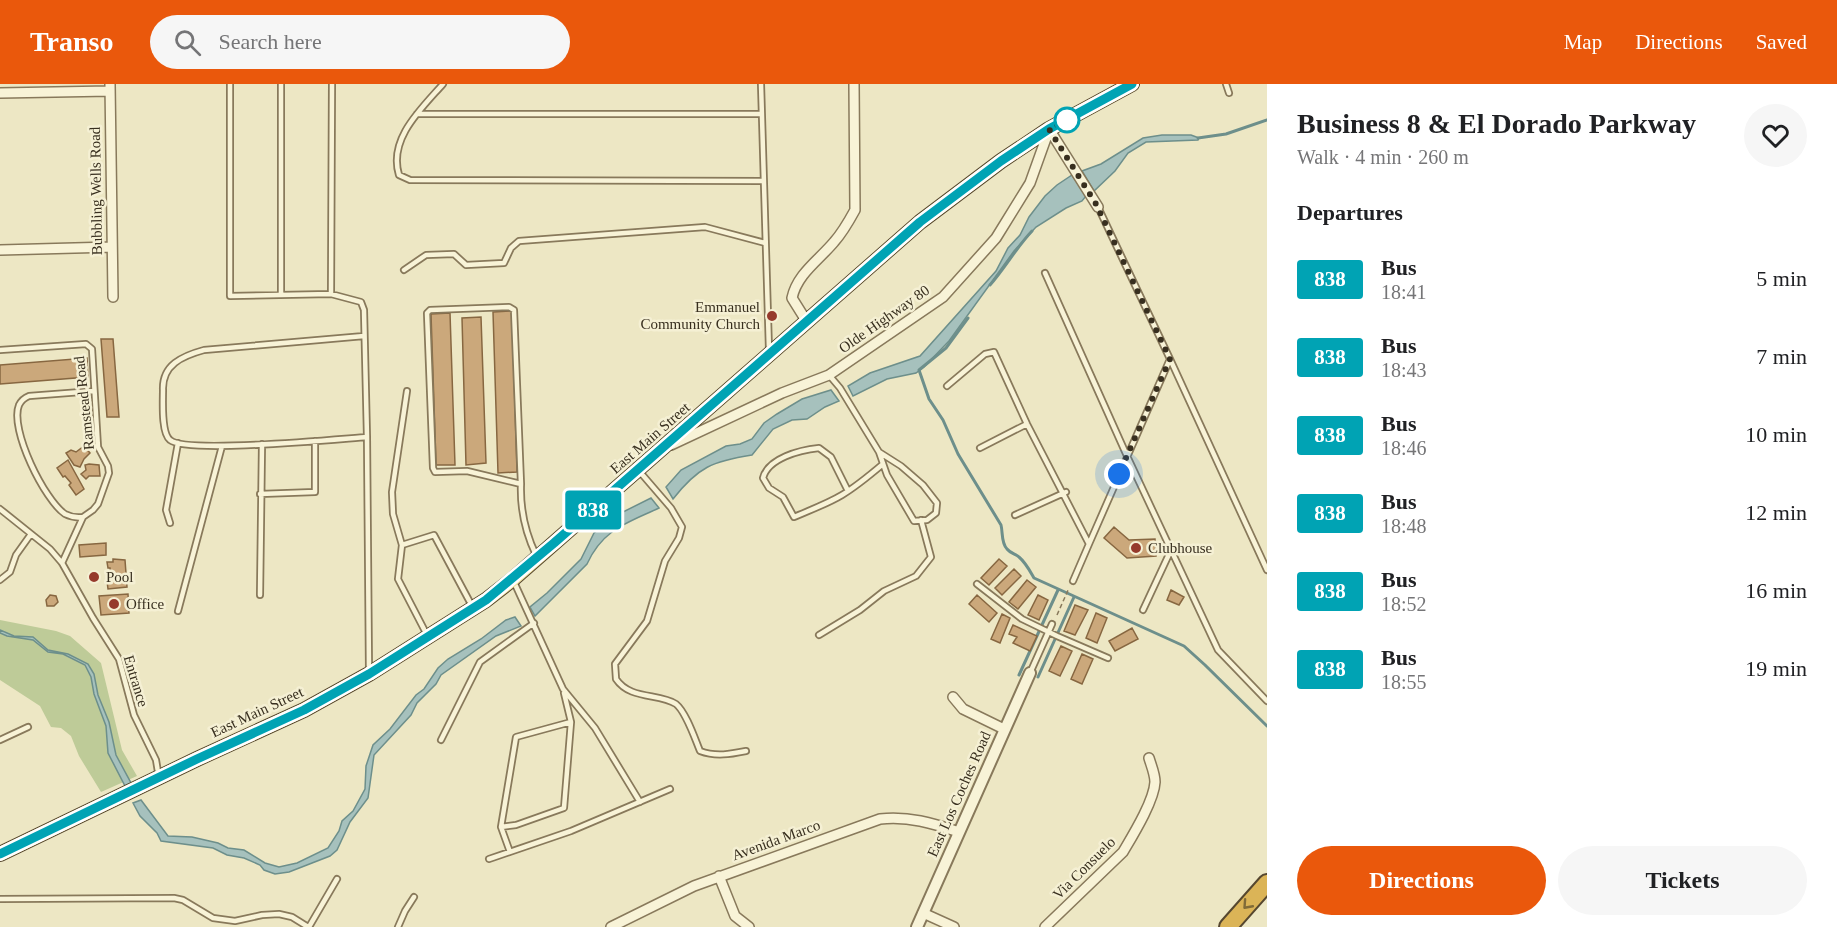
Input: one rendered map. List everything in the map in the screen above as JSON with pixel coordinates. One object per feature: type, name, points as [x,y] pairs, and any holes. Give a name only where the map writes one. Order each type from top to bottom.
[{"type":"highway","points":[[1228,927],[1267,883]]},
{"type":"main road","name":"East Main Street","points":[[0,854],[304,710],[369,674],[473,608],[513,579],[920,222],[1001,161],[1049,129],[1132,84]]},
{"type":"street","points":[[807,322],[792,298],[795,286],[834,242],[848,224],[855,210],[854,84]]},
{"type":"street","points":[[0,93],[110,87]]},
{"type":"street","name":"Bubbling Wells Road","points":[[110,87],[113,297]]},
{"type":"street","points":[[1049,129],[1098,207]]},
{"type":"street","name":"Olde Highway 80","points":[[660,450],[773,397],[829,375],[943,297],[996,238],[1030,183],[1049,129]]},
{"type":"street","points":[[0,250],[112,247]]},
{"type":"street","name":"East Los Coches Road","points":[[917,927],[1030,673]]},
{"type":"street","points":[[953,697],[963,709],[1004,729]]},
{"type":"street","name":"Via Consuelo","points":[[1046,927],[1127,846],[1142,817],[1155,781],[1149,758]]},
{"type":"street","name":"Avenida Marco","points":[[611,927],[694,886],[880,819],[919,819],[959,831]]},
{"type":"street","points":[[719,876],[735,916],[749,927]]},
{"type":"street","points":[[923,913],[954,927]]},
{"type":"lane","points":[[230,84],[230,296],[331,294],[361,302],[364,310],[369,674]]},
{"type":"lane","points":[[281,84],[281,294]]},
{"type":"lane","points":[[331,294],[332,84]]},
{"type":"lane","points":[[443,84],[401,137],[396,164],[399,175],[410,180],[763,181]]},
{"type":"lane","points":[[761,84],[769,356]]},
{"type":"lane","points":[[1226,84],[1229,93]]},
{"type":"lane","points":[[417,114],[762,114]]},
{"type":"lane","points":[[1098,207],[1267,570]]},
{"type":"lane","points":[[404,270],[426,255],[454,254],[466,265],[504,263],[511,248],[519,241],[705,227],[765,243]]},
{"type":"lane","points":[[1045,273],[1218,650],[1267,701]]},
{"type":"lane","points":[[521,484],[468,471],[435,472],[427,313],[430,310],[509,307],[514,310],[523,519],[527,537],[537,558]]},
{"type":"lane","points":[[364,336],[204,350],[184,356],[167,369],[162,380],[164,427],[171,441],[178,443],[222,446],[367,437]]},
{"type":"lane","name":"Ramstead Road","points":[[0,350],[86,344],[92,349],[99,447],[109,473],[98,504],[83,517],[62,562]]},
{"type":"lane","points":[[947,386],[985,354],[994,352],[1027,424],[1089,544]]},
{"type":"lane","points":[[1072,583],[1170,359]]},
{"type":"lane","points":[[829,375],[840,388],[879,452],[887,475],[903,506],[914,521],[927,520],[936,513],[936,503],[923,485],[902,466],[879,452]]},
{"type":"lane","points":[[83,517],[78,518],[65,514],[46,493],[26,451],[18,422],[18,407],[29,396],[94,391]]},
{"type":"lane","points":[[407,391],[392,492],[393,514],[402,545],[398,579],[428,637]]},
{"type":"lane","points":[[980,448],[1027,424]]},
{"type":"lane","points":[[260,494],[315,492],[315,441]]},
{"type":"lane","points":[[170,523],[166,510],[178,443]]},
{"type":"lane","points":[[260,595],[262,444]]},
{"type":"lane","points":[[178,611],[222,446]]},
{"type":"lane","points":[[848,491],[831,457],[819,448],[775,461],[766,469],[764,478],[769,488],[783,496],[794,517],[848,491],[883,464]]},
{"type":"lane","points":[[639,470],[671,508],[682,527],[680,538],[665,561],[647,621],[615,664],[614,675],[620,685],[626,689],[675,703],[682,711],[700,751],[725,755],[747,751]]},
{"type":"lane","points":[[1015,515],[1064,493]]},
{"type":"lane","name":"Entrance","points":[[0,509],[50,549],[62,562],[119,659],[134,715],[156,763],[158,772],[155,779]]},
{"type":"lane","points":[[819,635],[860,610],[884,591],[916,576],[931,557],[921,520]]},
{"type":"lane","points":[[0,580],[9,572],[16,555],[31,534]]},
{"type":"lane","points":[[402,545],[434,535],[473,608]]},
{"type":"lane","points":[[1143,610],[1171,550]]},
{"type":"lane","points":[[501,827],[516,825],[564,808],[571,722],[563,689],[513,579]]},
{"type":"lane","points":[[978,584],[1022,619],[1108,658]]},
{"type":"lane","points":[[441,740],[480,662],[534,623]]},
{"type":"lane","points":[[1030,673],[1052,624]]},
{"type":"lane","points":[[563,689],[595,728],[640,802]]},
{"type":"lane","points":[[510,852],[501,827],[516,737],[571,722]]},
{"type":"lane","points":[[0,740],[28,727]]},
{"type":"lane","points":[[156,763],[162,771],[172,771]]},
{"type":"lane","points":[[489,859],[572,831],[670,789]]},
{"type":"lane","points":[[0,899],[174,898],[183,900],[213,918],[235,921],[279,914],[292,917],[308,927],[337,879]]},
{"type":"lane","points":[[398,927],[414,897]]},
{"type":"lane","points":[[227,920],[228,927]]},
{"type":"path","points":[[1057,615],[1072,583]]},
{"type":"green space","points":[[0,620],[70,636],[101,663],[122,750],[137,776],[101,792],[79,756],[71,736],[61,728],[51,727],[40,706],[0,680]]},
{"type":"water","points":[[1162,135],[1191,135],[1199,138],[1198,140],[1146,142],[1128,153],[1115,171],[1094,191],[1082,171],[1101,164],[1143,138]]},
{"type":"water","points":[[1072,175],[1086,196],[1082,201],[1036,227],[1014,251],[949,341],[924,367],[916,373],[887,379],[853,396],[848,386],[870,373],[920,356],[996,271],[1008,248],[1020,235],[1029,217],[1045,196]]},
{"type":"water","points":[[831,390],[839,401],[807,419],[792,420],[773,429],[752,455],[707,467],[690,479],[673,499],[666,487],[681,470],[726,446],[752,439],[764,423],[777,414],[802,399]]},
{"type":"water","points":[[651,498],[659,508],[626,523],[608,535],[593,552],[587,564],[535,616],[530,607],[581,559],[594,533],[619,514]]},
{"type":"water","points":[[515,617],[521,626],[496,636],[441,675],[436,684],[417,703],[411,715],[374,755],[368,798],[350,822],[337,850],[330,856],[289,872],[275,874],[244,858],[227,855],[213,848],[161,841],[157,833],[140,816],[133,803],[141,800],[168,836],[192,837],[218,843],[228,848],[244,850],[265,863],[279,867],[297,863],[328,848],[339,831],[342,821],[353,811],[365,789],[366,766],[373,745],[390,729],[416,695],[424,689],[438,668],[506,620]]},
{"type":"water","points":[[0,630],[14,636],[33,637],[48,650],[68,654],[88,664],[94,674],[98,695],[109,722],[116,755],[131,783],[125,786],[108,753],[106,726],[85,665],[63,654],[48,652],[33,640],[7,636],[0,633]]},
{"type":"building","points":[[512,311],[517,472],[498,473],[493,312]]},
{"type":"building","points":[[450,313],[455,465],[436,465],[431,314]]},
{"type":"building","points":[[481,317],[486,463],[466,465],[462,318]]},
{"type":"building","points":[[101,339],[113,339],[119,417],[107,417]]},
{"type":"building","points":[[87,358],[88,377],[0,384],[0,365]]},
{"type":"building","points":[[84,446],[90,453],[80,467],[74,465],[66,453],[71,450],[76,452]]},
{"type":"building","points":[[68,460],[84,489],[76,495],[69,485],[71,483],[57,468]]},
{"type":"building","points":[[85,465],[99,465],[100,476],[89,476],[86,479],[81,474],[86,470]]},
{"type":"building","name":"Clubhouse","points":[[1114,527],[1129,540],[1155,539],[1156,556],[1127,558],[1104,538]]},
{"type":"building","points":[[106,543],[106,555],[80,557],[79,545]]},
{"type":"building","points":[[113,559],[125,560],[127,587],[108,589],[107,581],[111,581],[107,562],[113,562]]},
{"type":"building","points":[[999,559],[1007,566],[989,585],[981,578]]},
{"type":"building","points":[[1014,569],[1021,576],[1002,595],[995,588]]},
{"type":"building","points":[[1027,580],[1036,587],[1018,609],[1009,602]]},
{"type":"building","points":[[1171,590],[1184,597],[1179,605],[1167,600]]},
{"type":"building","name":"Office","points":[[128,594],[129,613],[101,615],[99,596]]},
{"type":"building","points":[[50,595],[56,596],[58,602],[54,606],[47,606],[46,600]]},
{"type":"building","points":[[977,595],[997,613],[989,622],[969,604]]},
{"type":"building","points":[[1038,595],[1048,600],[1039,620],[1028,615]]},
{"type":"building","points":[[1075,605],[1088,610],[1075,635],[1064,631]]},
{"type":"building","points":[[1096,613],[1107,618],[1097,643],[1086,638]]},
{"type":"building","points":[[1002,614],[1010,618],[1000,643],[991,639]]},
{"type":"building","points":[[1013,625],[1037,636],[1030,651],[1013,643],[1017,637],[1009,634]]},
{"type":"building","points":[[1132,628],[1138,639],[1115,651],[1109,641]]},
{"type":"building","points":[[1061,646],[1072,651],[1060,676],[1049,671]]},
{"type":"building","points":[[1082,654],[1093,659],[1082,684],[1071,679]]},
{"type":"waterway","points":[[1198,138],[1226,134],[1267,120]]},
{"type":"waterway","points":[[990,285],[1032,231]]},
{"type":"waterway","points":[[968,318],[946,348],[919,370],[929,399],[943,420],[958,454],[1001,525],[1005,547],[1021,559],[1034,578],[1184,646],[1267,726]]},
{"type":"waterway","points":[[1019,675],[1058,590]]},
{"type":"waterway","points":[[1038,677],[1074,597]]},
{"type":"bus line","name":"838","points":[[0,854],[304,710],[369,674],[486,600],[513,579],[920,222],[1001,161],[1049,129],[1132,84]]},
{"type":"place","name":"Emmanuel Community Church","points":[[772,316]]},
{"type":"place","name":"Clubhouse","points":[[1136,548]]},
{"type":"place","name":"Pool","points":[[94,577]]},
{"type":"place","name":"Office","points":[[114,604]]},
{"type":"route","points":[[1067,120],[1049,129],[1096,204],[1170,359],[1119,474]]}]
